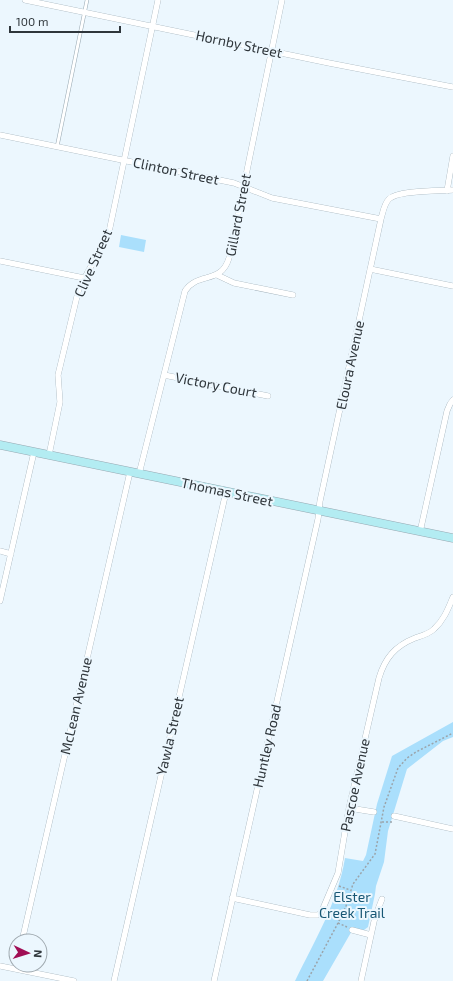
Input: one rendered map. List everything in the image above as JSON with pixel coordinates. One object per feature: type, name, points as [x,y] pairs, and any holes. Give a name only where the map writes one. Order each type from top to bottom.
[{"type":"street","name":"Hornby Street","points":[[25,0],[453,87]]},
{"type":"street","name":"Clive Street","points":[[49,455],[60,402],[58,375],[79,288],[107,237],[158,0]]},
{"type":"street","name":"Gillard Street","points":[[140,474],[185,291],[198,280],[217,275],[225,268],[229,258],[282,0]]},
{"type":"street","name":"Clinton Street","points":[[0,135],[234,183],[243,188],[272,198],[381,219]]},
{"type":"street","points":[[381,219],[386,203],[393,196],[403,193],[450,190],[453,156]]},
{"type":"street","name":"Eloura Avenue","points":[[319,511],[381,219]]},
{"type":"street","points":[[0,261],[84,278]]},
{"type":"street","points":[[370,269],[453,286]]},
{"type":"street","points":[[217,275],[234,283],[293,295]]},
{"type":"street","name":"Victory Court","points":[[164,375],[268,396]]},
{"type":"street","points":[[420,532],[446,411],[453,400]]},
{"type":"street","name":"Thomas Street","points":[[0,445],[453,538]]},
{"type":"street","points":[[0,601],[34,452]]},
{"type":"street","name":"McLean Avenue","points":[[24,933],[130,472]]},
{"type":"street","name":"Yawla Street","points":[[114,981],[226,492]]},
{"type":"street","name":"Huntley Road","points":[[214,981],[319,511]]},
{"type":"street","points":[[0,551],[11,554]]},
{"type":"street","name":"Pascoe Avenue","points":[[232,898],[315,916],[322,911],[334,884],[339,868],[349,808],[383,665],[387,658],[397,648],[430,632],[435,628],[443,619],[453,597]]},
{"type":"street","points":[[349,808],[374,812]]},
{"type":"street","points":[[394,816],[453,828]]},
{"type":"street","points":[[361,981],[377,910],[382,899]]},
{"type":"street","points":[[352,930],[371,935]]},
{"type":"street","points":[[41,973],[74,981]]},
{"type":"lane","points":[[57,147],[87,0]]},
{"type":"path","points":[[307,981],[338,923],[346,906],[353,884],[375,854],[384,807],[396,773],[401,764],[416,752],[453,733]]},
{"type":"path","points":[[381,822],[391,823],[394,816]]},
{"type":"path","points":[[334,884],[350,890]]},
{"type":"path","points":[[338,923],[352,930]]},
{"type":"green space","points":[[121,235],[146,240],[144,252],[119,247]]},
{"type":"green space","name":"Elster Creek Trail","points":[[453,722],[453,737],[443,741],[407,769],[388,831],[384,862],[376,886],[368,927],[364,930],[353,929],[323,981],[295,981],[331,906],[342,874],[345,858],[363,861],[366,855],[377,804],[392,756]]}]
